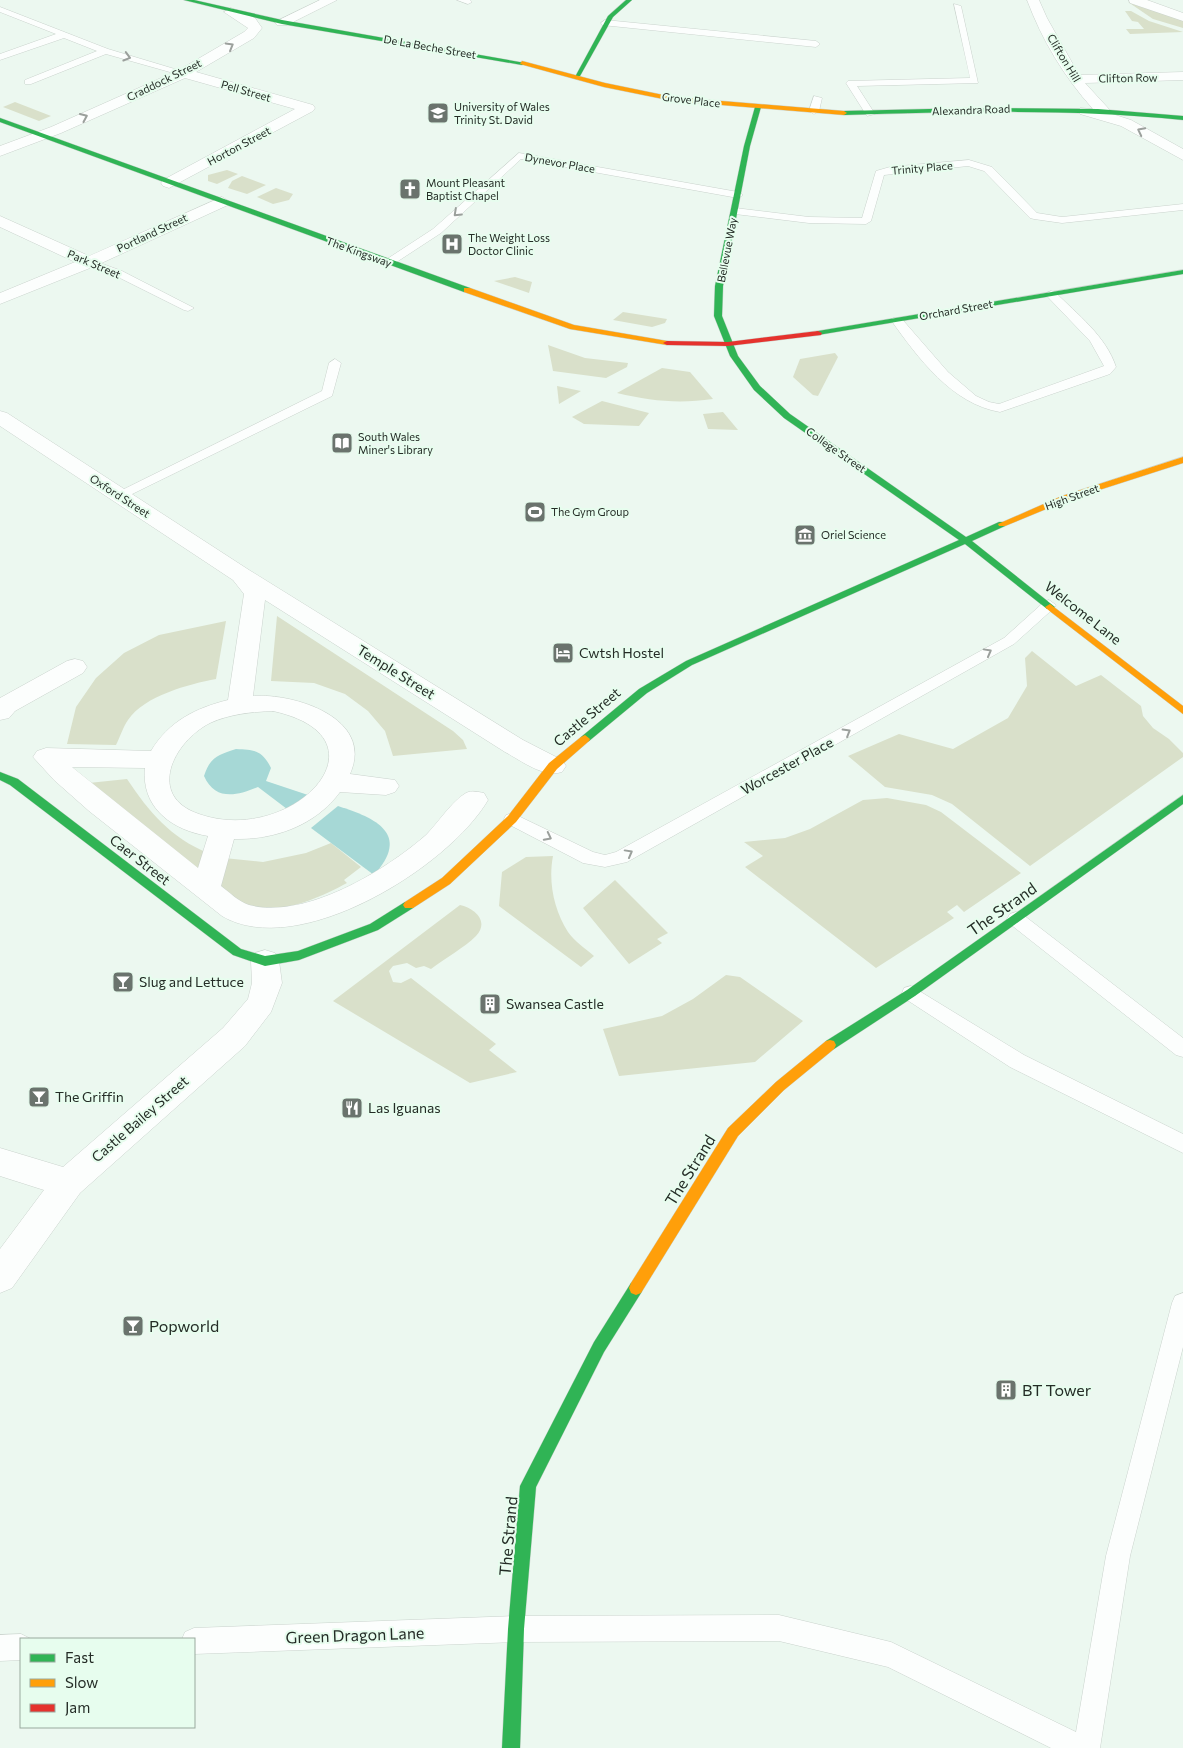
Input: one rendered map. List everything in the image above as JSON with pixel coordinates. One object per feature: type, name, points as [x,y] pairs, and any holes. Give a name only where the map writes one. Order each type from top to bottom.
[{"type":"main road","name":"De La Beche Street","points":[[187,0],[230,12],[533,65],[577,76]]},
{"type":"main road","points":[[577,76],[587,64],[605,23],[612,13],[629,0]]},
{"type":"main road","name":"Grove Place","points":[[577,76],[604,85],[673,99],[758,107]]},
{"type":"main road","name":"Alexandra Road","points":[[758,107],[870,114],[1032,108],[1076,109],[1183,118]]},
{"type":"main road","name":"Bellevue Way","points":[[728,344],[718,313],[719,290],[745,155],[751,127],[758,107]]},
{"type":"main road","name":"The Kingsway","points":[[0,120],[39,136],[388,263],[573,327],[660,343],[694,346],[728,344]]},
{"type":"main road","name":"Orchard Street","points":[[728,344],[814,334],[1183,272]]},
{"type":"main road","name":"College Street","points":[[728,344],[745,377],[765,399],[964,539]]},
{"type":"main road","name":"High Street","points":[[964,539],[1065,498],[1183,460]]},
{"type":"main road","name":"Welcome Lane","points":[[964,539],[1183,711]]},
{"type":"main road","name":"Castle Street","points":[[265,961],[300,955],[374,927],[446,881],[512,819],[552,766],[642,690],[689,663],[964,539]]},
{"type":"main road","name":"Caer Street","points":[[0,776],[14,782],[221,942],[237,952],[265,961]]},
{"type":"main road","name":"The Strand","points":[[511,1748],[516,1629],[528,1486],[599,1347],[733,1132],[780,1086],[826,1048],[911,993],[1183,799]]},
{"type":"street","points":[[282,22],[332,0]]},
{"type":"street","name":"Clifton Hill","points":[[1033,0],[1040,18],[1074,79],[1103,111]]},
{"type":"street","points":[[1135,0],[1183,17]]},
{"type":"street","name":"Craddock Street","points":[[0,151],[184,73],[249,35],[255,28],[250,21],[230,12]]},
{"type":"street","name":"Pell Street","points":[[184,73],[308,108]]},
{"type":"street","name":"Clifton Row","points":[[1074,79],[1183,76]]},
{"type":"street","name":"Horton Street","points":[[169,183],[308,108]]},
{"type":"street","points":[[1076,109],[1126,123],[1183,155]]},
{"type":"street","name":"Portland Street","points":[[0,299],[89,262],[222,202]]},
{"type":"street","name":"Park Street","points":[[0,221],[89,262]]},
{"type":"street","name":"Oxford Street","points":[[0,417],[241,575]]},
{"type":"street","points":[[240,705],[255,593],[241,575]]},
{"type":"street","name":"Temple Street","points":[[241,575],[514,746],[552,766]]},
{"type":"street","points":[[0,712],[6,705],[75,667]]},
{"type":"street","points":[[274,703],[302,709],[324,722],[337,739],[342,760],[335,782],[321,799],[294,817],[277,824],[251,830],[223,830],[197,824],[175,814],[161,798],[155,779],[158,760],[170,740],[190,724],[215,711],[240,705],[274,703]]},
{"type":"street","points":[[158,760],[46,757],[80,790],[206,889],[242,915],[270,920],[294,916],[330,906],[386,877],[430,845],[475,800]]},
{"type":"street","points":[[335,782],[386,786]]},
{"type":"street","points":[[206,889],[223,830]]},
{"type":"street","name":"Castle Bailey Street","points":[[0,1276],[68,1183],[234,1037],[261,1004],[267,983],[265,961]]},
{"type":"street","points":[[0,1162],[68,1183]]},
{"type":"lane","points":[[870,114],[851,83],[975,81],[957,6]]},
{"type":"lane","points":[[0,9],[105,51],[184,73]]},
{"type":"lane","points":[[605,23],[807,40],[816,44]]},
{"type":"lane","points":[[0,57],[63,35]]},
{"type":"lane","points":[[28,82],[105,51]]},
{"type":"lane","points":[[814,111],[816,98]]},
{"type":"lane","name":"Dynevor Place","points":[[388,263],[436,232],[519,156],[738,195]]},
{"type":"lane","name":"Trinity Place","points":[[735,211],[809,220],[866,221],[880,173],[890,170],[968,164],[988,168],[1034,216],[1062,220],[1183,207]]},
{"type":"lane","name":"Park Street","points":[[89,262],[118,273],[188,308]]},
{"type":"lane","points":[[897,320],[942,373],[976,402],[989,408],[1000,408],[1106,371],[1110,367],[1109,359],[1096,342],[1051,294]]},
{"type":"lane","points":[[119,495],[328,393],[335,363]]},
{"type":"lane","name":"Worcester Place","points":[[512,819],[589,858],[605,861],[621,857],[1009,641],[1049,605]]},
{"type":"lane","points":[[1016,919],[1183,1049]]},
{"type":"lane","points":[[911,993],[1017,1061],[1183,1144]]},
{"type":"lane","points":[[1087,1748],[1118,1556],[1183,1303]]},
{"type":"lane","name":"Green Dragon Lane","points":[[195,1641],[516,1629],[779,1628],[891,1655],[1080,1748]]},
{"type":"lane","points":[[0,1648],[20,1648]]},
{"type":"green space","points":[[1128,2],[1183,19],[1183,28],[1153,19]]},
{"type":"green space","points":[[1125,11],[1131,11],[1149,21],[1183,32],[1130,34],[1126,29],[1144,29],[1138,22],[1132,21]]},
{"type":"green space","points":[[15,102],[51,116],[39,121],[3,107]]},
{"type":"green space","points":[[227,170],[238,174],[217,184],[208,181],[208,175]]},
{"type":"green space","points":[[242,176],[266,185],[247,194],[228,188],[232,181]]},
{"type":"green space","points":[[276,188],[293,194],[289,200],[273,204],[257,197]]},
{"type":"green space","points":[[515,277],[532,282],[529,293],[494,281]]},
{"type":"green space","points":[[623,312],[667,319],[665,323],[652,327],[613,320]]},
{"type":"green space","points":[[548,345],[585,358],[628,363],[627,367],[606,378],[553,371]]},
{"type":"green space","points":[[835,353],[838,357],[818,396],[813,395],[793,377],[800,359]]},
{"type":"green space","points":[[662,368],[690,372],[713,399],[665,401],[617,393]]},
{"type":"green space","points":[[557,386],[581,391],[559,404]]},
{"type":"green space","points":[[602,401],[649,413],[639,426],[584,424],[572,417]]},
{"type":"green space","points":[[723,412],[738,430],[708,429],[703,414]]},
{"type":"green space","points":[[277,616],[453,731],[463,740],[467,749],[393,756],[385,731],[368,711],[345,694],[314,683],[271,681]]},
{"type":"green space","points":[[226,621],[216,679],[168,692],[145,704],[128,720],[116,745],[67,744],[76,707],[96,678],[124,653],[159,635]]},
{"type":"green space","points":[[1032,651],[1076,686],[1101,675],[1141,706],[1143,716],[1153,728],[1169,739],[1183,753],[1183,757],[1030,866],[952,804],[932,795],[885,787],[848,756],[899,734],[953,749],[1008,718],[1027,686],[1025,658]]},
{"type":"green space","points":[[127,779],[162,823],[183,840],[208,853],[202,879],[79,784]]},
{"type":"green space","points":[[887,798],[926,805],[941,812],[1021,873],[964,912],[957,905],[947,912],[954,918],[876,968],[745,867],[763,856],[744,842],[785,838],[810,829],[863,800]]},
{"type":"green space","points":[[331,843],[361,867],[344,880],[347,883],[321,896],[294,905],[265,909],[237,902],[217,889],[224,858],[263,862],[306,853]]},
{"type":"green space","points":[[553,856],[551,876],[553,896],[559,914],[571,935],[594,956],[581,967],[499,906],[502,872],[526,857]]},
{"type":"green space","points":[[615,880],[668,933],[657,939],[662,943],[629,964],[583,908]]},
{"type":"green space","points":[[460,905],[475,912],[481,920],[480,930],[476,936],[431,969],[424,966],[416,968],[407,963],[393,966],[389,971],[393,982],[401,983],[411,978],[496,1044],[489,1050],[517,1072],[470,1083],[333,1001]]},
{"type":"green space","points":[[726,975],[740,977],[803,1021],[755,1062],[619,1076],[603,1029],[662,1016],[693,999]]},
{"type":"water","points":[[236,749],[261,754],[271,768],[266,781],[311,796],[287,809],[258,787],[235,794],[220,793],[214,790],[204,776],[206,770],[212,761],[220,755]]},
{"type":"water","points":[[338,806],[376,822],[389,838],[389,849],[385,861],[374,875],[311,828]]},
{"type":"traffic: fast","points":[[187,0],[282,22],[522,63]]},
{"type":"traffic: fast","points":[[577,76],[611,16],[629,0]]},
{"type":"traffic: fast","points":[[758,107],[747,146],[719,286],[718,316],[734,356],[757,388],[787,416],[964,539],[1050,607]]},
{"type":"traffic: fast","points":[[844,113],[1056,109],[1183,118]]},
{"type":"traffic: fast","points":[[0,120],[467,290]]},
{"type":"traffic: fast","points":[[818,333],[1183,272]]},
{"type":"traffic: fast","points":[[585,739],[643,691],[689,663],[1002,524]]},
{"type":"traffic: fast","points":[[0,776],[14,782],[237,952],[265,961],[299,955],[374,927],[409,905]]},
{"type":"traffic: fast","points":[[830,1045],[911,993],[1183,799]]},
{"type":"traffic: fast","points":[[511,1748],[516,1629],[528,1486],[599,1347],[636,1288]]},
{"type":"traffic: slow","points":[[522,63],[604,85],[673,99],[844,113]]},
{"type":"traffic: slow","points":[[467,290],[573,327],[667,343]]},
{"type":"traffic: slow","points":[[1002,524],[1065,498],[1183,460]]},
{"type":"traffic: slow","points":[[1050,607],[1183,711]]},
{"type":"traffic: slow","points":[[409,905],[446,881],[512,819],[553,766],[585,739]]},
{"type":"traffic: slow","points":[[636,1288],[733,1132],[780,1086],[830,1045]]},
{"type":"traffic: jam","points":[[667,343],[728,344],[818,333]]},
{"type":"place","name":"University of Wales Trinity St. David","points":[[438,113]]},
{"type":"place","name":"Mount Pleasant Baptist Chapel","points":[[410,189]]},
{"type":"place","name":"The Weight Loss Doctor Clinic","points":[[452,244]]},
{"type":"place","name":"South Wales Miner's Library","points":[[342,443]]},
{"type":"place","name":"The Gym Group","points":[[535,512]]},
{"type":"place","name":"Oriel Science","points":[[805,535]]},
{"type":"place","name":"Cwtsh Hostel","points":[[563,653]]},
{"type":"place","name":"Slug and Lettuce","points":[[123,982]]},
{"type":"place","name":"Swansea Castle","points":[[490,1004]]},
{"type":"place","name":"The Griffin","points":[[39,1097]]},
{"type":"place","name":"Las Iguanas","points":[[352,1108]]},
{"type":"place","name":"Popworld","points":[[133,1326]]},
{"type":"place","name":"BT Tower","points":[[1006,1390]]}]
